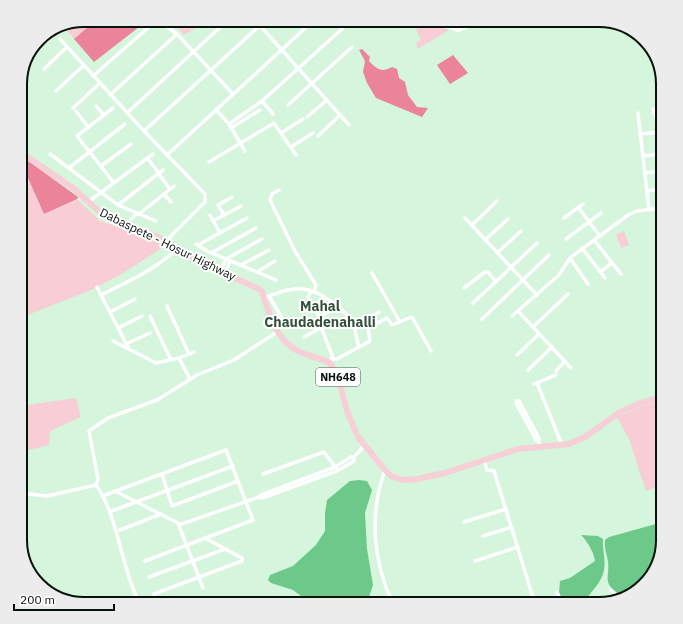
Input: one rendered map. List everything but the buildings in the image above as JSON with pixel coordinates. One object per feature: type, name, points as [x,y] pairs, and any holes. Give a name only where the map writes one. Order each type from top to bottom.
[{"type":"highway","name":"Dabaspete - Hosur Highway","points":[[27,157],[73,188],[107,217],[166,241],[222,272],[254,286],[266,297],[277,332],[298,351],[331,361]]},
{"type":"highway","name":"NH648","points":[[331,361],[338,378],[351,422],[364,445],[385,470],[397,478],[417,479],[445,473],[539,443],[569,444],[585,438],[620,412],[656,399]]},
{"type":"street","points":[[94,76],[149,27]]},
{"type":"street","points":[[167,27],[177,34],[234,94]]},
{"type":"street","points":[[127,113],[220,27]]},
{"type":"street","points":[[144,131],[259,27]]},
{"type":"street","points":[[261,27],[349,125]]},
{"type":"street","points":[[167,155],[306,27]]},
{"type":"street","points":[[450,27],[458,30],[465,27]]},
{"type":"street","points":[[230,126],[262,102],[298,67],[342,29]]},
{"type":"street","points":[[110,95],[177,34]]},
{"type":"street","points":[[60,39],[110,95],[205,194],[205,202],[166,241]]},
{"type":"street","points":[[44,69],[67,47]]},
{"type":"street","points":[[288,105],[313,84],[352,47]]},
{"type":"street","points":[[56,91],[84,65]]},
{"type":"street","points":[[73,108],[100,83]]},
{"type":"street","points":[[281,133],[305,118],[326,100]]},
{"type":"street","points":[[262,102],[272,114]]},
{"type":"street","points":[[96,106],[104,115]]},
{"type":"street","points":[[113,108],[77,136],[114,183]]},
{"type":"street","points":[[216,110],[230,126],[245,151]]},
{"type":"street","points":[[230,126],[260,110]]},
{"type":"street","points":[[76,111],[88,127]]},
{"type":"street","points":[[638,113],[649,209]]},
{"type":"street","points":[[318,136],[340,115]]},
{"type":"street","points":[[209,162],[274,123],[296,155]]},
{"type":"street","points":[[69,168],[124,124]]},
{"type":"street","points":[[291,147],[313,133]]},
{"type":"street","points":[[640,134],[656,133]]},
{"type":"street","points":[[100,166],[131,144]]},
{"type":"street","points":[[50,154],[118,205],[156,221]]},
{"type":"street","points":[[88,202],[153,154]]},
{"type":"street","points":[[643,156],[656,155]]},
{"type":"street","points":[[148,158],[170,190]]},
{"type":"street","points":[[118,205],[163,170]]},
{"type":"street","points":[[645,173],[656,172]]},
{"type":"street","points":[[131,219],[174,186]]},
{"type":"street","points":[[647,190],[656,189]]},
{"type":"street","points":[[279,190],[272,194],[270,200],[295,251],[316,285],[308,297],[324,326],[304,337]]},
{"type":"street","points":[[164,194],[171,202]]},
{"type":"street","points":[[224,216],[218,204],[232,197]]},
{"type":"street","points":[[472,225],[497,201]]},
{"type":"street","points":[[564,218],[583,204]]},
{"type":"street","points":[[213,221],[241,206]]},
{"type":"street","points":[[578,207],[599,235]]},
{"type":"street","points":[[512,316],[519,312],[559,275],[570,258],[599,235],[631,212],[656,208]]},
{"type":"street","points":[[566,239],[601,213]]},
{"type":"street","points":[[210,215],[220,233]]},
{"type":"street","points":[[247,218],[197,244],[211,253],[276,280]]},
{"type":"street","points":[[465,218],[537,295]]},
{"type":"street","points":[[485,240],[508,218]]},
{"type":"street","points":[[211,253],[256,228]]},
{"type":"street","points":[[497,253],[521,231]]},
{"type":"street","points":[[222,272],[228,260],[262,239]]},
{"type":"street","points":[[594,240],[621,274]]},
{"type":"street","points":[[473,303],[537,243]]},
{"type":"street","points":[[101,295],[141,275],[168,257],[178,248]]},
{"type":"street","points":[[582,248],[604,278]]},
{"type":"street","points":[[241,265],[269,250]]},
{"type":"street","points":[[482,319],[549,255]]},
{"type":"street","points":[[570,258],[588,284]]},
{"type":"street","points":[[256,272],[275,261]]},
{"type":"street","points":[[600,272],[612,263]]},
{"type":"street","points":[[464,288],[485,272],[488,272],[496,282]]},
{"type":"street","points":[[372,273],[400,322]]},
{"type":"street","points":[[97,287],[129,350]]},
{"type":"street","points":[[281,316],[266,297],[303,288],[312,291],[338,307],[353,326],[359,347]]},
{"type":"street","points":[[533,327],[568,294]]},
{"type":"street","points":[[110,312],[135,299]]},
{"type":"street","points":[[167,306],[189,354]]},
{"type":"street","points":[[319,317],[338,307]]},
{"type":"street","points":[[353,326],[379,312]]},
{"type":"street","points":[[519,312],[571,368]]},
{"type":"street","points":[[118,328],[142,316]]},
{"type":"street","points":[[150,316],[171,360]]},
{"type":"street","points":[[321,328],[331,361],[370,341],[368,328],[386,318],[392,325],[412,317],[432,351]]},
{"type":"street","points":[[136,596],[129,581],[113,519],[96,485],[98,479],[89,431],[108,418],[157,400],[197,375],[234,360],[277,332]]},
{"type":"street","points":[[126,344],[150,333]]},
{"type":"street","points":[[517,355],[539,334]]},
{"type":"street","points":[[112,340],[156,364],[179,358],[194,352]]},
{"type":"street","points":[[528,370],[552,347]]},
{"type":"street","points":[[179,358],[189,377]]},
{"type":"street","points":[[562,444],[536,383],[556,373],[565,361]]},
{"type":"street","points":[[517,401],[519,401],[539,438],[539,443],[516,403],[517,401]]},
{"type":"street","points":[[179,525],[336,469],[351,457],[354,457],[364,445]]},
{"type":"street","points":[[105,495],[226,450],[253,520],[145,561]]},
{"type":"street","points":[[264,474],[324,452],[336,469]]},
{"type":"street","points":[[484,460],[487,470],[494,471],[534,597]]},
{"type":"street","points":[[112,512],[233,466]]},
{"type":"street","points":[[385,470],[380,482],[376,509],[374,543],[390,597]]},
{"type":"street","points":[[162,474],[172,506],[238,481]]},
{"type":"street","points":[[27,494],[47,496],[96,485]]},
{"type":"street","points":[[115,491],[161,514],[179,525],[203,588]]},
{"type":"street","points":[[464,522],[506,509]]},
{"type":"street","points":[[120,530],[161,514]]},
{"type":"street","points":[[483,536],[512,527]]},
{"type":"street","points":[[154,594],[242,561],[242,558],[205,538]]},
{"type":"street","points":[[475,560],[518,547]]},
{"type":"street","points":[[149,577],[225,549]]},
{"type":"street","points":[[611,590],[616,594]]},
{"type":"street","points":[[557,592],[559,597]]},
{"type":"shaded area","points":[[88,27],[74,39],[66,30]]},
{"type":"shaded area","points":[[88,27],[139,27],[94,62],[74,39]]},
{"type":"shaded area","points":[[177,27],[197,27],[184,35]]},
{"type":"shaded area","points":[[415,27],[442,27],[449,30],[418,49],[416,43],[421,40]]},
{"type":"shaded area","points":[[362,49],[370,57],[369,61],[377,68],[385,70],[392,67],[397,69],[399,78],[405,82],[408,95],[417,107],[428,108],[422,117],[376,98],[367,83],[363,72],[365,61],[359,50]]},
{"type":"shaded area","points":[[453,55],[468,73],[450,84],[437,65]]},
{"type":"shaded area","points":[[27,160],[78,197],[77,199],[44,214],[27,176]]},
{"type":"shaded area","points":[[27,176],[44,214],[77,199],[100,221],[133,232],[165,246],[123,273],[91,290],[27,315]]},
{"type":"shaded area","points":[[624,231],[629,245],[621,248],[616,235]]},
{"type":"shaded area","points":[[76,398],[81,417],[50,431],[49,445],[27,450],[27,405]]},
{"type":"shaded area","points":[[656,403],[656,487],[646,491],[629,439],[617,417],[643,406]]},
{"type":"shaded area","points":[[350,481],[367,481],[372,490],[365,513],[367,549],[373,585],[369,597],[302,597],[293,590],[271,583],[268,580],[270,575],[293,566],[316,545],[325,531],[327,500]]},
{"type":"shaded area","points":[[656,524],[655,551],[652,562],[639,580],[631,587],[618,594],[611,587],[608,580],[608,562],[605,540],[609,537]]},
{"type":"shaded area","points":[[581,535],[598,536],[603,539],[604,570],[601,578],[587,597],[561,597],[559,593],[560,581],[570,578],[595,561],[586,540]]},
{"type":"district","name":"Mahal Chaudadenahalli","points":[[320,314]]}]
